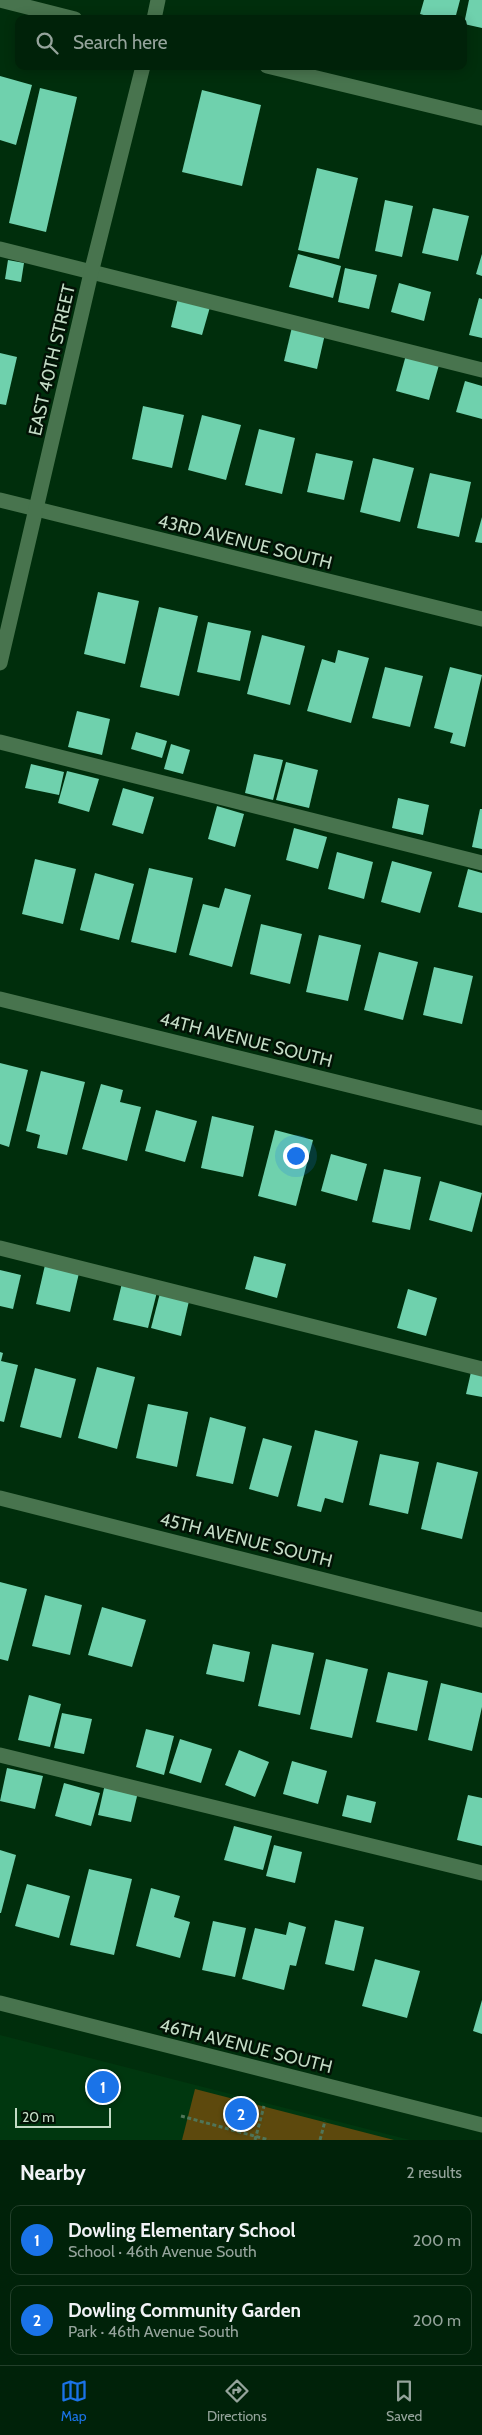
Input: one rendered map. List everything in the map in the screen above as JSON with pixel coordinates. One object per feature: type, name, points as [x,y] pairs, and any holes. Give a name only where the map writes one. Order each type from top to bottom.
[{"type":"street","points":[[0,0],[59,15]]},
{"type":"street","points":[[155,15],[158,0]]},
{"type":"street","name":"EAST 40TH STREET","points":[[0,663],[91,273],[142,70]]},
{"type":"street","points":[[284,70],[482,118]]},
{"type":"street","points":[[0,249],[482,370]]},
{"type":"street","name":"43RD AVENUE SOUTH","points":[[0,500],[482,620]]},
{"type":"street","points":[[0,742],[482,863]]},
{"type":"street","name":"44TH AVENUE SOUTH","points":[[0,999],[482,1118]]},
{"type":"street","points":[[0,1248],[482,1369]]},
{"type":"street","name":"45TH AVENUE SOUTH","points":[[0,1498],[482,1620]]},
{"type":"street","points":[[0,1755],[482,1873]]},
{"type":"street","name":"46TH AVENUE SOUTH","points":[[0,2003],[482,2125]]},
{"type":"path","points":[[256,2138],[264,2106]]},
{"type":"path","points":[[181,2116],[269,2140]]},
{"type":"path","points":[[320,2140],[325,2121]]},
{"type":"shaded area","points":[[0,2035],[410,2140],[0,2140]]},
{"type":"shaded area","points":[[195,2089],[394,2140],[182,2140]]},
{"type":"building","points":[[424,0],[460,0],[456,15],[420,14]]},
{"type":"building","points":[[469,0],[482,0],[482,28],[467,25],[466,15]]},
{"type":"building","points":[[0,76],[32,85],[16,145],[0,140]]},
{"type":"building","points":[[40,88],[77,97],[46,232],[9,223]]},
{"type":"building","points":[[202,90],[261,105],[242,186],[182,172]]},
{"type":"building","points":[[317,168],[358,178],[339,259],[298,250]]},
{"type":"building","points":[[385,200],[413,206],[402,257],[375,251]]},
{"type":"building","points":[[433,208],[469,216],[458,261],[422,253]]},
{"type":"building","points":[[298,254],[341,266],[333,298],[289,287]]},
{"type":"building","points":[[482,254],[482,276],[476,274]]},
{"type":"building","points":[[8,260],[24,263],[21,282],[5,279]]},
{"type":"building","points":[[345,268],[377,275],[369,309],[338,302]]},
{"type":"building","points":[[399,283],[431,292],[424,321],[391,312]]},
{"type":"building","points":[[178,298],[210,307],[202,335],[171,327]]},
{"type":"building","points":[[479,298],[482,299],[482,338],[469,335]]},
{"type":"building","points":[[292,327],[325,334],[317,369],[284,361]]},
{"type":"building","points":[[0,353],[17,357],[6,405],[0,404]]},
{"type":"building","points":[[406,355],[439,365],[429,400],[396,391]]},
{"type":"building","points":[[465,381],[482,386],[482,419],[456,412]]},
{"type":"building","points":[[143,406],[184,415],[172,468],[132,459]]},
{"type":"building","points":[[202,415],[241,425],[226,480],[188,470]]},
{"type":"building","points":[[259,429],[295,438],[282,494],[245,485]]},
{"type":"building","points":[[316,453],[353,461],[344,500],[307,492]]},
{"type":"building","points":[[373,458],[414,468],[400,522],[360,512]]},
{"type":"building","points":[[430,473],[471,482],[459,537],[417,528]]},
{"type":"building","points":[[482,517],[482,543],[475,542]]},
{"type":"building","points":[[98,592],[139,601],[125,664],[84,654]]},
{"type":"building","points":[[159,607],[198,616],[179,696],[140,687]]},
{"type":"building","points":[[208,622],[251,631],[240,681],[197,672]]},
{"type":"building","points":[[262,635],[305,646],[290,705],[247,694]]},
{"type":"building","points":[[338,650],[369,658],[351,723],[307,711],[322,659],[335,663]]},
{"type":"building","points":[[385,667],[423,676],[410,727],[372,718]]},
{"type":"building","points":[[450,667],[482,675],[465,747],[450,743],[453,733],[434,728]]},
{"type":"building","points":[[77,711],[110,719],[102,755],[68,747]]},
{"type":"building","points":[[136,732],[167,741],[162,758],[131,749]]},
{"type":"building","points":[[171,744],[190,750],[183,774],[164,769]]},
{"type":"building","points":[[254,754],[283,760],[273,800],[245,793]]},
{"type":"building","points":[[286,762],[318,770],[309,808],[276,800]]},
{"type":"building","points":[[31,764],[64,772],[59,795],[25,788]]},
{"type":"building","points":[[67,771],[99,779],[89,812],[58,803]]},
{"type":"building","points":[[123,788],[154,797],[143,834],[112,825]]},
{"type":"building","points":[[398,798],[429,805],[423,835],[392,828]]},
{"type":"building","points":[[217,806],[244,814],[235,847],[208,839]]},
{"type":"building","points":[[480,809],[482,809],[482,849],[472,847]]},
{"type":"building","points":[[294,828],[327,837],[318,869],[286,860]]},
{"type":"building","points":[[337,852],[373,862],[364,899],[328,889]]},
{"type":"building","points":[[35,859],[76,869],[63,924],[22,914]]},
{"type":"building","points":[[392,861],[432,872],[420,913],[381,902]]},
{"type":"building","points":[[149,868],[193,878],[176,953],[131,942]]},
{"type":"building","points":[[468,869],[482,873],[482,913],[458,907]]},
{"type":"building","points":[[95,873],[134,884],[119,940],[80,930]]},
{"type":"building","points":[[225,888],[251,895],[232,967],[189,955],[203,904],[219,908]]},
{"type":"building","points":[[261,924],[302,934],[290,984],[250,974]]},
{"type":"building","points":[[319,935],[361,945],[348,1001],[306,992]]},
{"type":"building","points":[[379,952],[418,962],[403,1020],[364,1010]]},
{"type":"building","points":[[434,967],[473,976],[462,1024],[423,1015]]},
{"type":"building","points":[[0,1063],[28,1070],[9,1147],[0,1144]]},
{"type":"building","points":[[41,1071],[85,1082],[67,1155],[37,1148],[40,1135],[26,1131]]},
{"type":"building","points":[[101,1084],[123,1090],[120,1102],[141,1107],[127,1161],[82,1149]]},
{"type":"building","points":[[156,1110],[197,1121],[185,1162],[145,1151]]},
{"type":"building","points":[[212,1116],[254,1126],[243,1177],[201,1168]]},
{"type":"building","points":[[275,1130],[313,1140],[296,1206],[258,1196]]},
{"type":"building","points":[[331,1154],[367,1164],[357,1201],[321,1191]]},
{"type":"building","points":[[384,1169],[421,1177],[410,1230],[372,1222]]},
{"type":"building","points":[[440,1181],[482,1193],[472,1232],[429,1220]]},
{"type":"building","points":[[254,1256],[286,1264],[277,1298],[245,1289]]},
{"type":"building","points":[[45,1265],[79,1273],[70,1312],[36,1304]]},
{"type":"building","points":[[0,1270],[21,1275],[13,1309],[0,1306]]},
{"type":"building","points":[[122,1283],[157,1292],[148,1328],[113,1320]]},
{"type":"building","points":[[408,1289],[437,1298],[426,1336],[397,1328]]},
{"type":"building","points":[[160,1293],[189,1301],[181,1336],[151,1328]]},
{"type":"building","points":[[0,1352],[3,1353],[1,1361],[18,1365],[4,1422],[0,1421]]},
{"type":"building","points":[[97,1367],[135,1377],[117,1449],[78,1438]]},
{"type":"building","points":[[35,1368],[76,1379],[61,1438],[20,1427]]},
{"type":"building","points":[[471,1372],[482,1374],[482,1397],[466,1394]]},
{"type":"building","points":[[148,1404],[188,1412],[177,1467],[136,1458]]},
{"type":"building","points":[[210,1417],[246,1427],[233,1484],[196,1476]]},
{"type":"building","points":[[315,1430],[358,1441],[343,1503],[325,1498],[321,1512],[297,1506]]},
{"type":"building","points":[[263,1438],[292,1446],[278,1497],[249,1489]]},
{"type":"building","points":[[380,1454],[419,1462],[408,1514],[369,1505]]},
{"type":"building","points":[[437,1462],[478,1472],[462,1539],[421,1529]]},
{"type":"building","points":[[0,1582],[27,1589],[8,1661],[0,1659]]},
{"type":"building","points":[[45,1595],[82,1605],[70,1655],[32,1646]]},
{"type":"building","points":[[102,1607],[146,1620],[132,1667],[88,1655]]},
{"type":"building","points":[[213,1644],[250,1652],[244,1682],[206,1674]]},
{"type":"building","points":[[272,1644],[314,1653],[300,1715],[258,1706]]},
{"type":"building","points":[[326,1659],[368,1669],[352,1738],[310,1729]]},
{"type":"building","points":[[388,1672],[428,1681],[417,1731],[376,1722]]},
{"type":"building","points":[[441,1683],[482,1693],[482,1707],[472,1751],[428,1740]]},
{"type":"building","points":[[29,1695],[61,1704],[50,1747],[18,1740]]},
{"type":"building","points":[[62,1713],[92,1719],[84,1754],[54,1748]]},
{"type":"building","points":[[146,1729],[174,1736],[164,1775],[136,1767]]},
{"type":"building","points":[[180,1739],[212,1749],[201,1783],[169,1773]]},
{"type":"building","points":[[239,1750],[269,1762],[255,1797],[225,1785]]},
{"type":"building","points":[[292,1761],[327,1771],[318,1804],[283,1794]]},
{"type":"building","points":[[7,1768],[43,1776],[35,1809],[0,1801]]},
{"type":"building","points":[[64,1783],[100,1793],[91,1826],[55,1816]]},
{"type":"building","points":[[105,1784],[138,1792],[131,1822],[98,1815]]},
{"type":"building","points":[[347,1795],[376,1802],[371,1823],[342,1816]]},
{"type":"building","points":[[468,1795],[482,1798],[482,1846],[457,1840]]},
{"type":"building","points":[[234,1826],[272,1836],[263,1870],[224,1860]]},
{"type":"building","points":[[274,1845],[302,1852],[295,1883],[266,1876]]},
{"type":"building","points":[[0,1850],[16,1855],[1,1913],[0,1913]]},
{"type":"building","points":[[89,1869],[132,1879],[114,1955],[70,1945]]},
{"type":"building","points":[[27,1884],[70,1896],[59,1938],[15,1926]]},
{"type":"building","points":[[151,1888],[180,1896],[174,1917],[190,1922],[180,1958],[136,1946]]},
{"type":"building","points":[[335,1920],[364,1927],[354,1971],[325,1964]]},
{"type":"building","points":[[213,1921],[246,1928],[235,1977],[202,1970]]},
{"type":"building","points":[[289,1922],[306,1927],[296,1966],[290,1965],[284,1990],[242,1979],[255,1928],[286,1935]]},
{"type":"building","points":[[375,1959],[420,1971],[407,2018],[362,2006]]},
{"type":"building","points":[[482,2000],[482,2034],[473,2031]]},
{"type":"place","name":"Dowling Elementary School","points":[[103,2087]]},
{"type":"place","name":"Dowling Community Garden","points":[[241,2114]]}]
